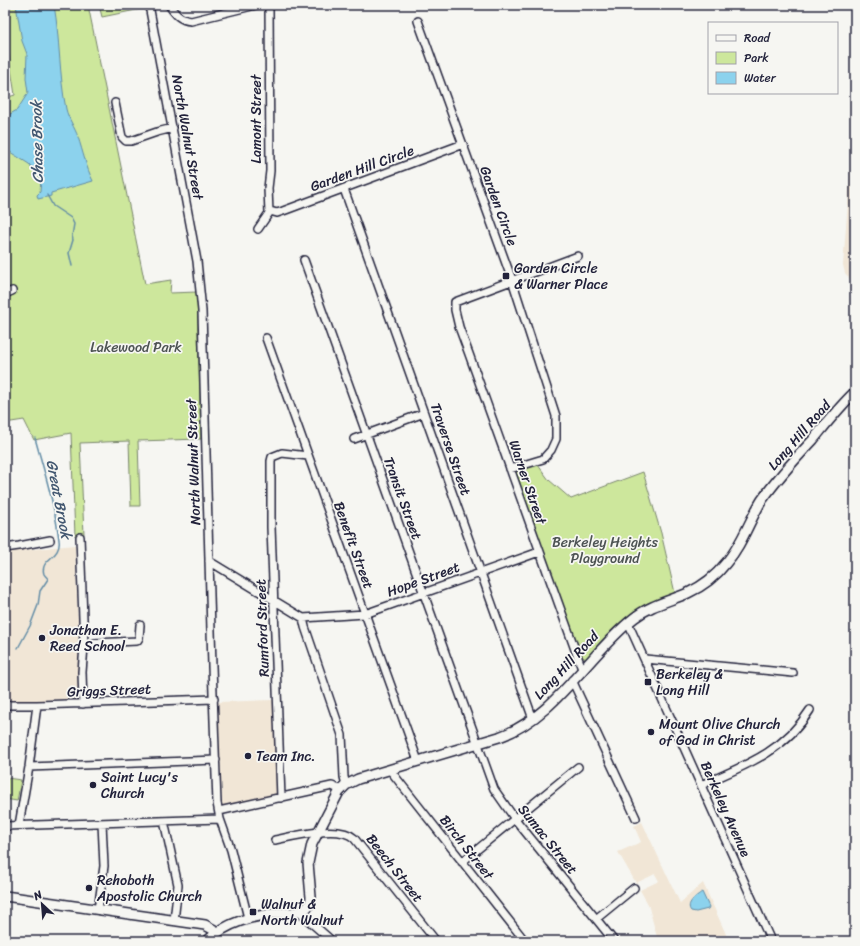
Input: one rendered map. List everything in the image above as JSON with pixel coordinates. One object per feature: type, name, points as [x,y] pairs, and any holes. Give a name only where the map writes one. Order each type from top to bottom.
[{"type":"main road","name":"Long Hill Road","points":[[344,788],[355,780],[513,732],[533,719],[609,640],[638,615],[654,606],[699,587],[710,580],[719,571],[736,551],[757,509],[771,489],[855,392]]},
{"type":"main road","points":[[207,941],[218,932],[236,922],[248,918],[268,914],[299,912],[307,908],[311,900],[308,863],[310,848],[317,832],[344,788]]},
{"type":"main road","points":[[5,896],[208,926],[218,932]]},
{"type":"street","name":"North Walnut Street","points":[[149,5],[173,128],[200,284],[219,815],[231,850],[248,918]]},
{"type":"street","points":[[169,5],[179,17],[189,21],[256,5]]},
{"type":"street","name":"Lamont Street","points":[[269,5],[270,171],[268,190],[270,211]]},
{"type":"street","name":"Garden Circle","points":[[418,21],[512,280],[555,412],[556,439],[551,450],[543,459],[510,469]]},
{"type":"street","points":[[115,104],[122,137],[125,141],[130,142],[152,133],[173,128]]},
{"type":"street","name":"Garden Hill Circle","points":[[270,211],[280,212],[463,144]]},
{"type":"street","name":"Traverse Street","points":[[344,189],[533,719]]},
{"type":"street","points":[[258,229],[270,211]]},
{"type":"street","points":[[512,280],[578,256]]},
{"type":"street","name":"Transit Street","points":[[304,260],[477,744]]},
{"type":"street","name":"Warner Street","points":[[512,280],[455,302],[455,310],[459,327],[582,669]]},
{"type":"street","name":"Benefit Street","points":[[266,338],[418,761]]},
{"type":"street","points":[[354,439],[424,413]]},
{"type":"street","name":"Rumford Street","points":[[281,798],[275,600],[271,527],[271,461],[272,457],[282,454],[308,456]]},
{"type":"street","points":[[80,537],[84,646],[82,672],[83,704]]},
{"type":"street","points":[[5,548],[50,540]]},
{"type":"street","name":"Hope Street","points":[[303,618],[365,614],[539,552]]},
{"type":"street","points":[[5,826],[164,821],[219,815],[332,786],[344,788],[342,735],[303,618],[209,561]]},
{"type":"street","name":"Berkeley Avenue","points":[[628,623],[771,941]]},
{"type":"street","points":[[84,646],[95,643],[139,640],[140,625]]},
{"type":"street","points":[[645,659],[793,673]]},
{"type":"street","points":[[572,680],[636,818]]},
{"type":"street","name":"Griggs Street","points":[[5,705],[83,704],[214,699]]},
{"type":"street","points":[[19,825],[37,705]]},
{"type":"street","points":[[701,785],[757,760],[772,750],[793,732],[804,720],[810,710]]},
{"type":"street","name":"Sumac Street","points":[[477,744],[494,789],[515,819],[614,941]]},
{"type":"street","points":[[29,766],[216,760]]},
{"type":"street","points":[[462,862],[578,767]]},
{"type":"street","name":"Birch Street","points":[[390,770],[525,941]]},
{"type":"street","points":[[164,821],[178,885],[174,921]]},
{"type":"street","points":[[98,910],[104,866],[102,823]]},
{"type":"street","name":"Beech Street","points":[[275,840],[317,832],[345,833],[352,836],[436,941]]},
{"type":"street","points":[[596,919],[634,888]]},
{"type":"street","points":[[299,912],[332,941]]},
{"type":"shaded area","points":[[855,114],[855,285],[845,273],[843,265]]},
{"type":"shaded area","name":"Jonathan E. Reed School","points":[[75,545],[81,699],[5,701],[5,552]]},
{"type":"shaded area","name":"Team Inc.","points":[[273,700],[277,795],[224,807],[222,805],[218,702]]},
{"type":"shaded area","points":[[642,822],[680,903],[703,883],[729,941],[658,941],[648,904],[640,890],[659,881],[655,874],[636,883],[618,852],[641,842],[634,826]]},
{"type":"green space","name":"Lakewood Park","points":[[5,5],[88,5],[145,284],[171,280],[170,293],[197,292],[201,439],[138,441],[140,506],[131,506],[129,441],[80,443],[84,535],[75,536],[71,433],[34,440],[24,420],[5,423],[5,296],[9,294],[5,282],[5,98],[15,95],[8,50],[5,51]]},
{"type":"green space","points":[[99,5],[146,5],[146,8],[102,17]]},
{"type":"green space","name":"Berkeley Heights Playground","points":[[535,461],[549,480],[571,499],[643,472],[661,533],[675,593],[656,600],[632,614],[607,636],[586,659],[582,657],[514,468]]},
{"type":"green space","points":[[7,778],[21,780],[17,801],[5,799]]},
{"type":"water","points":[[16,5],[54,5],[66,109],[78,137],[86,165],[93,181],[51,193],[51,196],[38,199],[37,195],[40,192],[41,179],[29,164],[5,147],[5,117],[17,110],[28,93],[26,78],[27,54],[22,41]]},
{"type":"water","points":[[702,892],[709,907],[708,909],[696,912],[691,911],[689,906],[690,903]]},
{"type":"waterway","name":"Chase Brook","points":[[47,195],[53,206],[71,218],[74,224],[72,236],[73,240],[69,253],[72,266]]},
{"type":"waterway","name":"Great Brook","points":[[18,648],[30,626],[38,605],[40,591],[48,579],[44,574],[43,569],[47,561],[54,555],[59,546],[52,501],[35,438]]},
{"type":"place","name":"Garden Circle & Warner Place","points":[[506,276]]},
{"type":"place","name":"Jonathan E. Reed School","points":[[42,638]]},
{"type":"place","name":"Berkeley & Long Hill","points":[[648,682]]},
{"type":"place","name":"Mount Olive Church of God in Christ","points":[[651,732]]},
{"type":"place","name":"Team Inc.","points":[[248,756]]},
{"type":"place","name":"Saint Lucy's Church","points":[[93,785]]},
{"type":"place","name":"Rehoboth Apostolic Church","points":[[89,888]]},
{"type":"place","name":"Walnut & North Walnut","points":[[253,912]]}]
